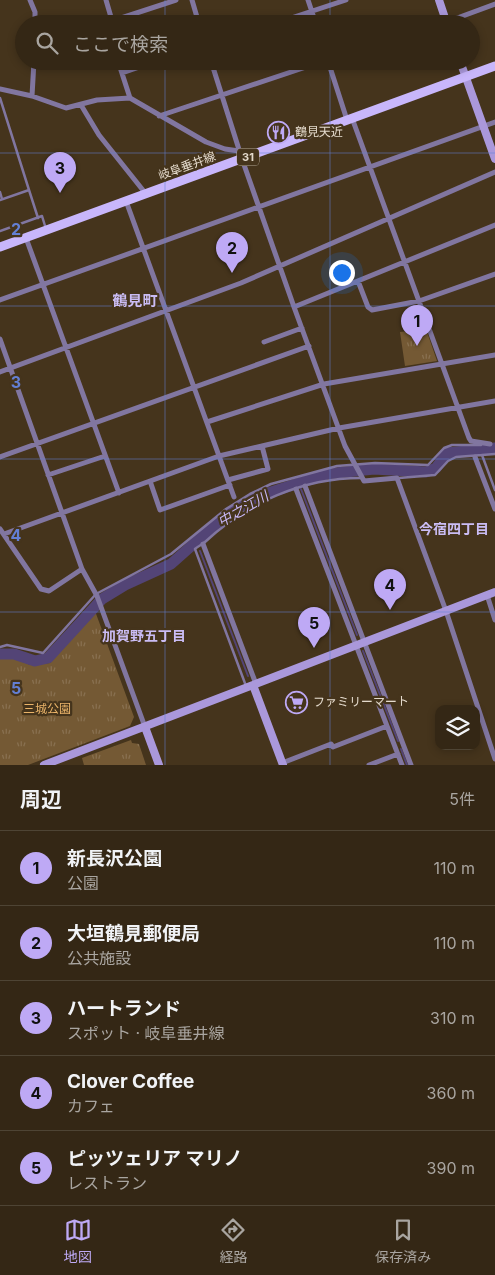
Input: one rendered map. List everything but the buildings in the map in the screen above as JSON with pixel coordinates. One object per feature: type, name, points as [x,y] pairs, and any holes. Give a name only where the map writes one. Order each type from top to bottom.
[{"type":"main road","name":"岐阜垂井線","points":[[0,246],[47,231],[146,194],[241,155],[350,119],[495,66]]},
{"type":"street","points":[[30,0],[35,15]]},
{"type":"street","points":[[106,0],[111,15]]},
{"type":"street","points":[[133,15],[176,0]]},
{"type":"street","points":[[192,0],[197,15]]},
{"type":"street","points":[[308,0],[313,15]]},
{"type":"street","points":[[300,15],[346,0]]},
{"type":"street","points":[[439,0],[443,15]]},
{"type":"street","points":[[466,15],[495,4]]},
{"type":"street","points":[[32,96],[33,70]]},
{"type":"street","points":[[121,70],[130,98]]},
{"type":"street","points":[[122,73],[131,70]]},
{"type":"street","points":[[214,70],[258,207],[345,446],[364,481],[397,478],[446,611],[495,758]]},
{"type":"street","points":[[159,116],[298,70]]},
{"type":"street","points":[[330,70],[370,165],[471,441],[493,443]]},
{"type":"street","points":[[463,70],[495,159]]},
{"type":"street","points":[[0,93],[32,96],[66,108],[97,100],[130,98],[206,142],[241,155]]},
{"type":"street","points":[[81,105],[99,135],[146,194]]},
{"type":"street","points":[[0,300],[370,165],[495,122]]},
{"type":"street","points":[[0,372],[166,312],[280,267],[495,172]]},
{"type":"street","points":[[126,201],[234,497]]},
{"type":"street","points":[[294,307],[495,225]]},
{"type":"street","points":[[26,238],[118,492]]},
{"type":"street","points":[[358,281],[368,307],[372,310],[419,301],[495,274]]},
{"type":"street","points":[[264,342],[302,328]]},
{"type":"street","points":[[0,339],[82,570],[101,607],[159,765]]},
{"type":"street","points":[[0,457],[309,346]]},
{"type":"street","points":[[207,422],[324,384],[495,355]]},
{"type":"street","points":[[82,570],[49,591],[41,589],[2,531],[62,513],[219,456],[338,428],[495,402]]},
{"type":"street","points":[[150,481],[160,510],[229,482],[268,469],[262,446]]},
{"type":"street","points":[[48,475],[105,456]]},
{"type":"street","points":[[475,456],[495,509]]},
{"type":"street","points":[[305,486],[411,765]]},
{"type":"street","points":[[296,489],[402,765]]},
{"type":"street","points":[[203,544],[252,686],[282,764],[331,744],[334,747],[387,726]]},
{"type":"street","points":[[44,765],[495,592]]},
{"type":"street","points":[[487,595],[495,620]]},
{"type":"street","points":[[369,765],[398,754]]},
{"type":"lane","points":[[0,93],[38,218]]},
{"type":"lane","points":[[0,192],[1,199],[29,190]]},
{"type":"lane","points":[[0,231],[42,216],[47,231]]},
{"type":"lane","points":[[0,647],[8,645],[43,653],[96,595],[171,554],[226,508],[271,484],[314,471],[356,465],[428,465],[444,448],[452,445],[493,443]]},
{"type":"lane","points":[[397,478],[435,475],[451,459],[462,456],[495,454]]},
{"type":"lane","points":[[482,456],[495,490]]},
{"type":"lane","points":[[252,686],[195,549],[203,544],[214,532],[247,509],[305,486],[330,479],[362,476]]},
{"type":"green space","points":[[426,329],[437,361],[405,366],[400,332]]},
{"type":"green space","name":"三城公園","points":[[95,611],[134,717],[130,726],[28,765],[0,765],[0,659],[13,657],[30,665],[50,663]]},
{"type":"green space","points":[[131,740],[132,743],[139,744],[146,765],[84,765],[82,758]]},
{"type":"waterway","name":"中之江川","points":[[0,654],[14,654],[35,661],[48,658],[102,599],[125,585],[171,564],[224,517],[262,495],[327,474],[374,469],[426,472],[436,468],[447,453],[495,448]]},
{"type":"waterway","points":[[301,489],[357,635]]},
{"type":"waterway","points":[[200,551],[248,676]]},
{"type":"waterway","points":[[363,651],[398,741]]},
{"type":"waterway","points":[[401,749],[407,765]]},
{"type":"place","name":"鶴見天近","points":[[279,132]]},
{"type":"place","name":"ハートランド","points":[[60,193]]},
{"type":"place","name":"大垣鶴見郵便局","points":[[232,273]]},
{"type":"place","name":"新長沢公園","points":[[417,346]]},
{"type":"place","name":"Clover Coffee","points":[[390,610]]},
{"type":"place","name":"ピッツェリア マリノ","points":[[314,648]]},
{"type":"place","name":"ファミリーマート","points":[[297,702]]},
{"type":"district","name":"鶴見町","points":[[135,301]]},
{"type":"district","name":"今宿四丁目","points":[[454,529]]},
{"type":"district","name":"加賀野五丁目","points":[[144,636]]}]
